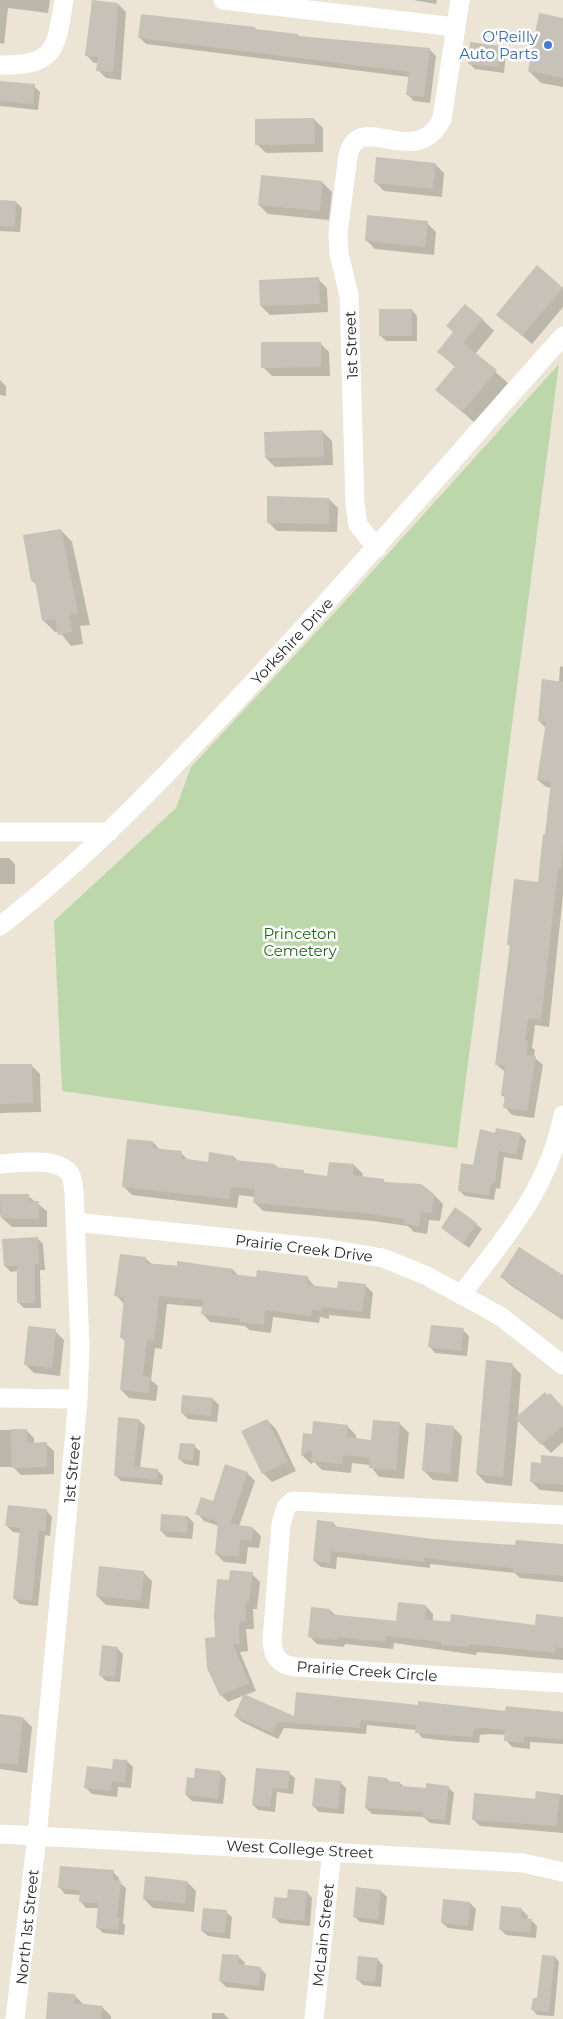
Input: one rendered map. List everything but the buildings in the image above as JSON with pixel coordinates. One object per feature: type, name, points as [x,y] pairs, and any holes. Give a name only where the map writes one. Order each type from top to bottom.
[{"type":"street","points":[[0,65],[24,64],[47,56],[54,47],[58,37],[64,0]]},
{"type":"street","points":[[223,0],[455,27],[460,0]]},
{"type":"street","name":"1st Street","points":[[377,548],[361,530],[356,515],[349,295],[339,254],[338,233],[348,156],[350,146],[366,136],[420,142],[430,138],[442,119],[455,27]]},
{"type":"street","name":"Yorkshire Drive","points":[[0,926],[109,832],[159,784],[377,548],[563,336]]},
{"type":"street","points":[[0,832],[109,832]]},
{"type":"street","points":[[461,1296],[520,1219],[542,1181],[559,1138],[563,1115]]},
{"type":"street","name":"1st Street","points":[[0,1164],[48,1163],[63,1166],[71,1176],[75,1222],[80,1347],[78,1399],[37,1836]]},
{"type":"street","name":"Prairie Creek Drive","points":[[75,1222],[324,1248],[383,1258],[427,1276],[500,1316],[563,1365]]},
{"type":"street","points":[[0,1398],[78,1399]]},
{"type":"street","name":"Prairie Creek Circle","points":[[563,1516],[293,1501],[283,1514],[281,1524],[272,1641],[273,1653],[280,1662],[296,1667],[563,1683]]},
{"type":"street","name":"West College Street","points":[[0,1834],[523,1863],[563,1872]]},
{"type":"street","name":"North 1st Street","points":[[15,2019],[37,1836]]},
{"type":"street","name":"McLain Street","points":[[314,2019],[332,1851]]},
{"type":"green space","name":"Princeton Cemetery","points":[[559,364],[457,1148],[62,1091],[54,921],[176,808],[191,767],[359,586]]},
{"type":"place","name":"O'Reilly Auto Parts","points":[[548,45]]}]
